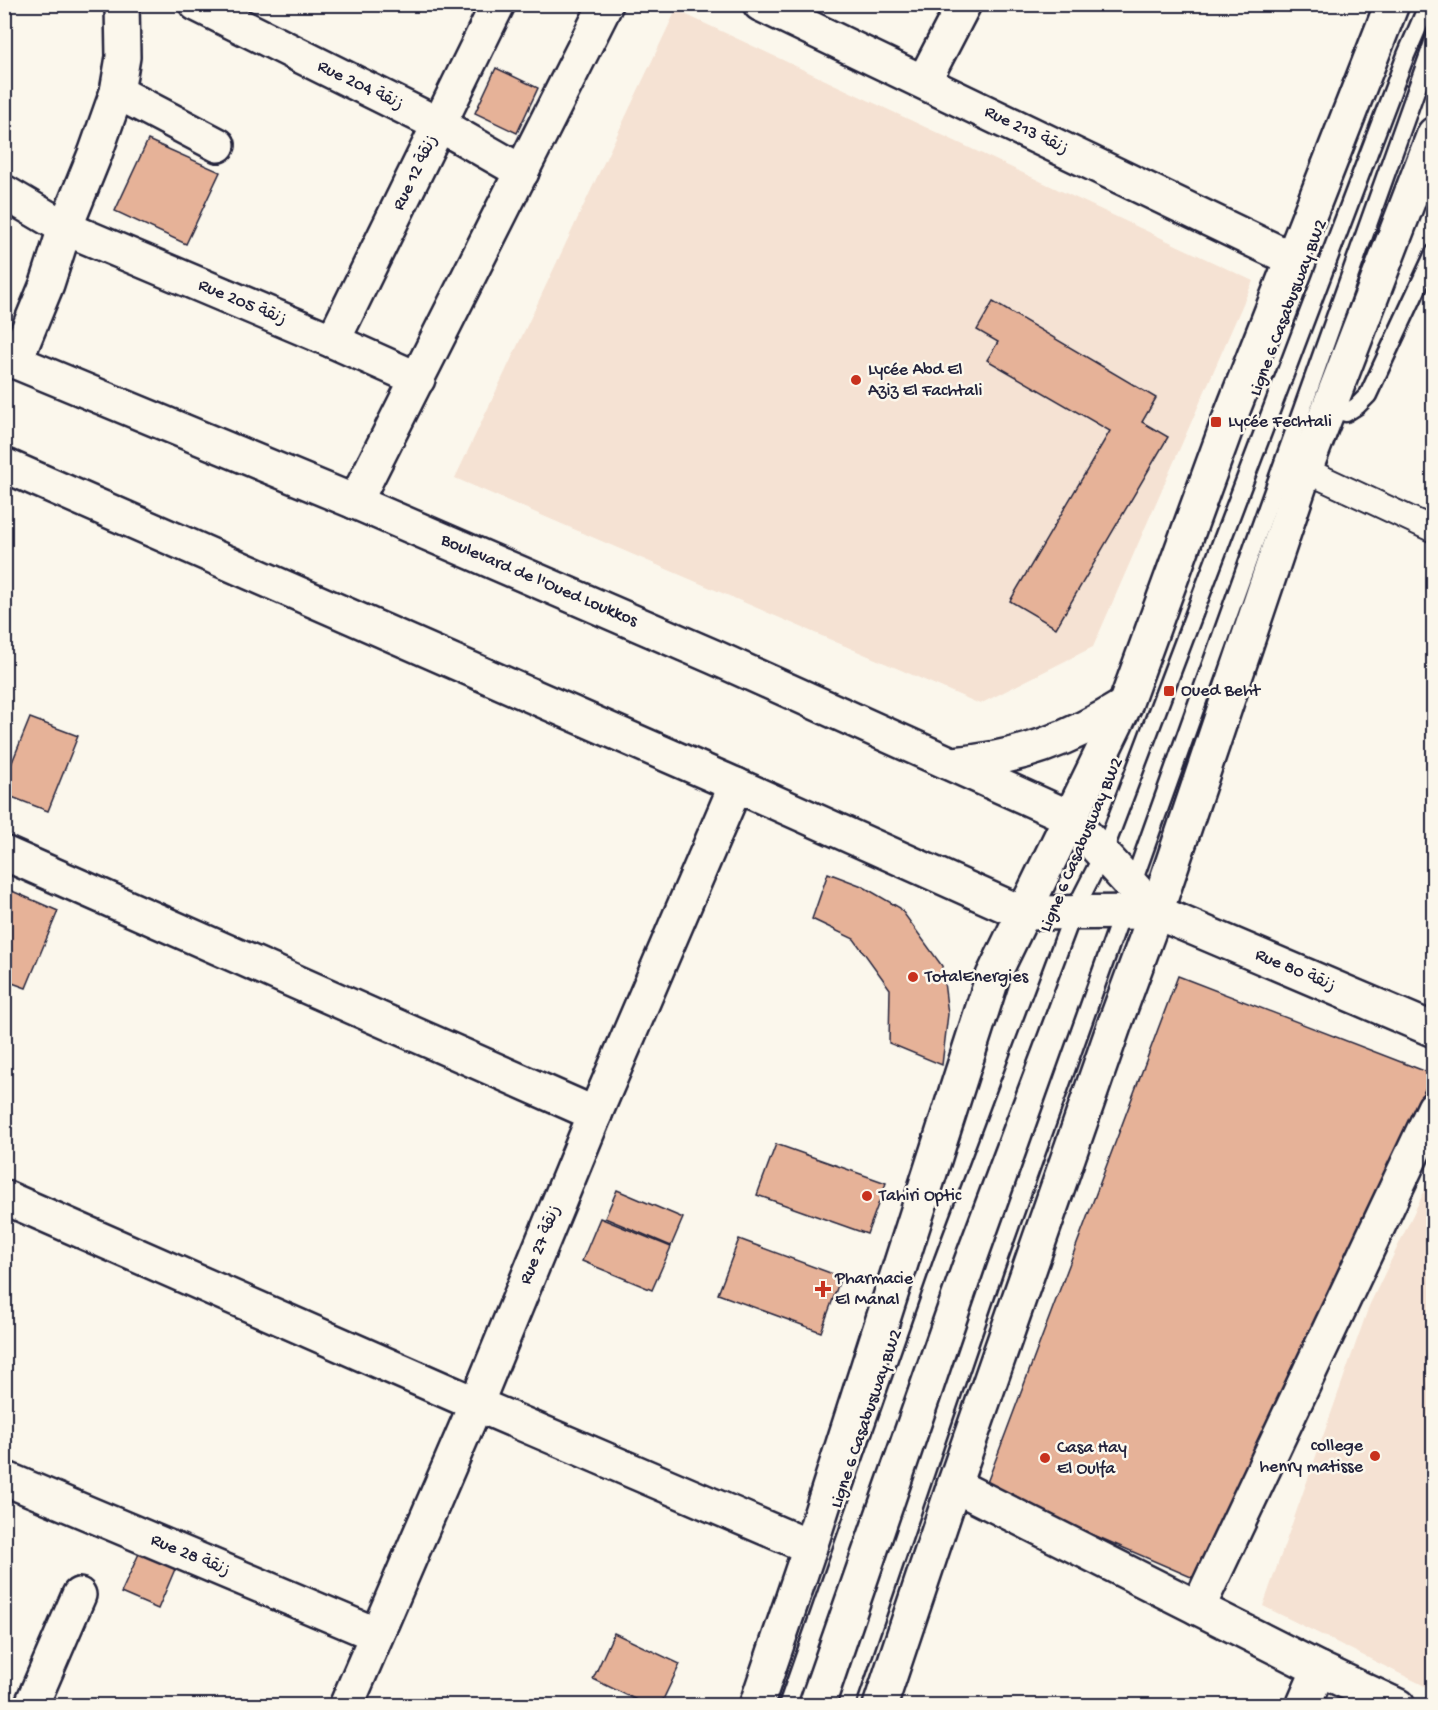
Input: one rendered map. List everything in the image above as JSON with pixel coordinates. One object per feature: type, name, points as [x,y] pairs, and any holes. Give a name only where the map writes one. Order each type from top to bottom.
[{"type":"street","points":[[10,360],[47,284],[65,228],[117,92],[123,57],[122,4]]},
{"type":"street","name":"Rue 204 زنقة","points":[[196,4],[440,125],[522,172]]},
{"type":"street","name":"Rue 12 زنقة","points":[[333,341],[498,4]]},
{"type":"street","points":[[355,502],[606,4]]},
{"type":"street","name":"Rue 213 زنقة","points":[[760,4],[1292,259]]},
{"type":"street","points":[[924,81],[964,4]]},
{"type":"street","points":[[756,1706],[810,1547],[993,976],[1125,705],[1229,420],[1392,4]]},
{"type":"street","points":[[117,92],[218,145]]},
{"type":"street","points":[[879,1706],[954,1485],[1156,912],[1305,470],[1434,134]]},
{"type":"street","name":"Rue 205 زنقة","points":[[4,192],[65,228],[418,379]]},
{"type":"street","name":"Boulevard de l'Oued Loukkos","points":[[10,360],[355,502],[714,657],[1069,817]]},
{"type":"street","points":[[4,465],[736,785],[1022,913],[1074,911],[1127,899],[1156,912]]},
{"type":"street","points":[[1305,470],[1434,530]]},
{"type":"street","points":[[954,764],[987,761],[1050,745],[1076,734],[1125,705]]},
{"type":"street","name":"Rue 27 زنقة","points":[[346,1706],[375,1634],[476,1404],[595,1114],[736,785]]},
{"type":"street","points":[[1069,817],[1103,854],[1127,899]]},
{"type":"street","points":[[4,853],[595,1114]]},
{"type":"street","name":"Rue 80 زنقة","points":[[1156,912],[1434,1030]]},
{"type":"street","points":[[1198,1608],[1434,1108]]},
{"type":"street","points":[[4,1197],[476,1404],[810,1547]]},
{"type":"street","name":"Rue 28 زنقة","points":[[4,1478],[375,1634]]},
{"type":"street","points":[[954,1485],[1319,1669],[1398,1706]]},
{"type":"street","points":[[31,1706],[79,1595]]},
{"type":"street","points":[[1303,1706],[1319,1669]]},
{"type":"lane","name":"Ligne 6 Casabusway BW2","points":[[787,1706],[944,1260],[1074,911],[1103,854],[1406,55],[1428,4]]},
{"type":"lane","points":[[846,1706],[995,1269],[1434,40]]},
{"type":"lane","points":[[1329,409],[1346,413],[1368,395],[1434,253]]},
{"type":"shaded area","name":"Lycée Abd El Aziz El Fachtali","points":[[676,10],[1253,281],[1093,647],[980,704],[455,478]]},
{"type":"shaded area","name":"college henry matisse","points":[[1433,1173],[1433,1690],[1263,1606],[1369,1306]]},
{"type":"building","points":[[496,68],[538,88],[517,133],[475,113]]},
{"type":"building","points":[[148,140],[220,172],[186,244],[115,211]]},
{"type":"building","points":[[993,302],[1156,398],[1142,422],[1168,437],[1056,628],[1010,601],[1110,431],[987,360],[998,342],[977,330]]},
{"type":"building","points":[[30,718],[78,736],[48,811],[4,794],[4,782]]},
{"type":"building","name":"TotalEnergies","points":[[828,873],[862,886],[900,908],[942,966],[948,1014],[942,1065],[889,1043],[890,989],[854,939],[812,919]]},
{"type":"building","points":[[12,891],[58,911],[26,988],[4,980],[4,910]]},
{"type":"building","points":[[1178,976],[1432,1074],[1198,1580],[985,1488]]},
{"type":"building","points":[[776,1144],[886,1183],[867,1234],[757,1195]]},
{"type":"building","points":[[617,1190],[683,1218],[671,1246],[605,1218]]},
{"type":"building","points":[[600,1218],[671,1247],[652,1290],[582,1261]]},
{"type":"building","points":[[739,1239],[841,1277],[821,1332],[718,1294]]},
{"type":"building","points":[[142,1547],[178,1562],[158,1609],[121,1593]]},
{"type":"building","points":[[614,1633],[680,1664],[660,1706],[649,1706],[593,1679]]},
{"type":"place","name":"Lycée Abd El Aziz El Fachtali","points":[[856,380]]},
{"type":"place","name":"Lycée Fechtali","points":[[1216,422]]},
{"type":"place","name":"Oued Beht","points":[[1169,691]]},
{"type":"place","name":"TotalEnergies","points":[[913,977]]},
{"type":"place","name":"Tahiri Optic","points":[[867,1196]]},
{"type":"place","name":"Pharmacie El Manal","points":[[823,1289]]},
{"type":"place","name":"college henry matisse","points":[[1375,1456]]},
{"type":"place","name":"Casa Hay El Oulfa","points":[[1045,1458]]}]
